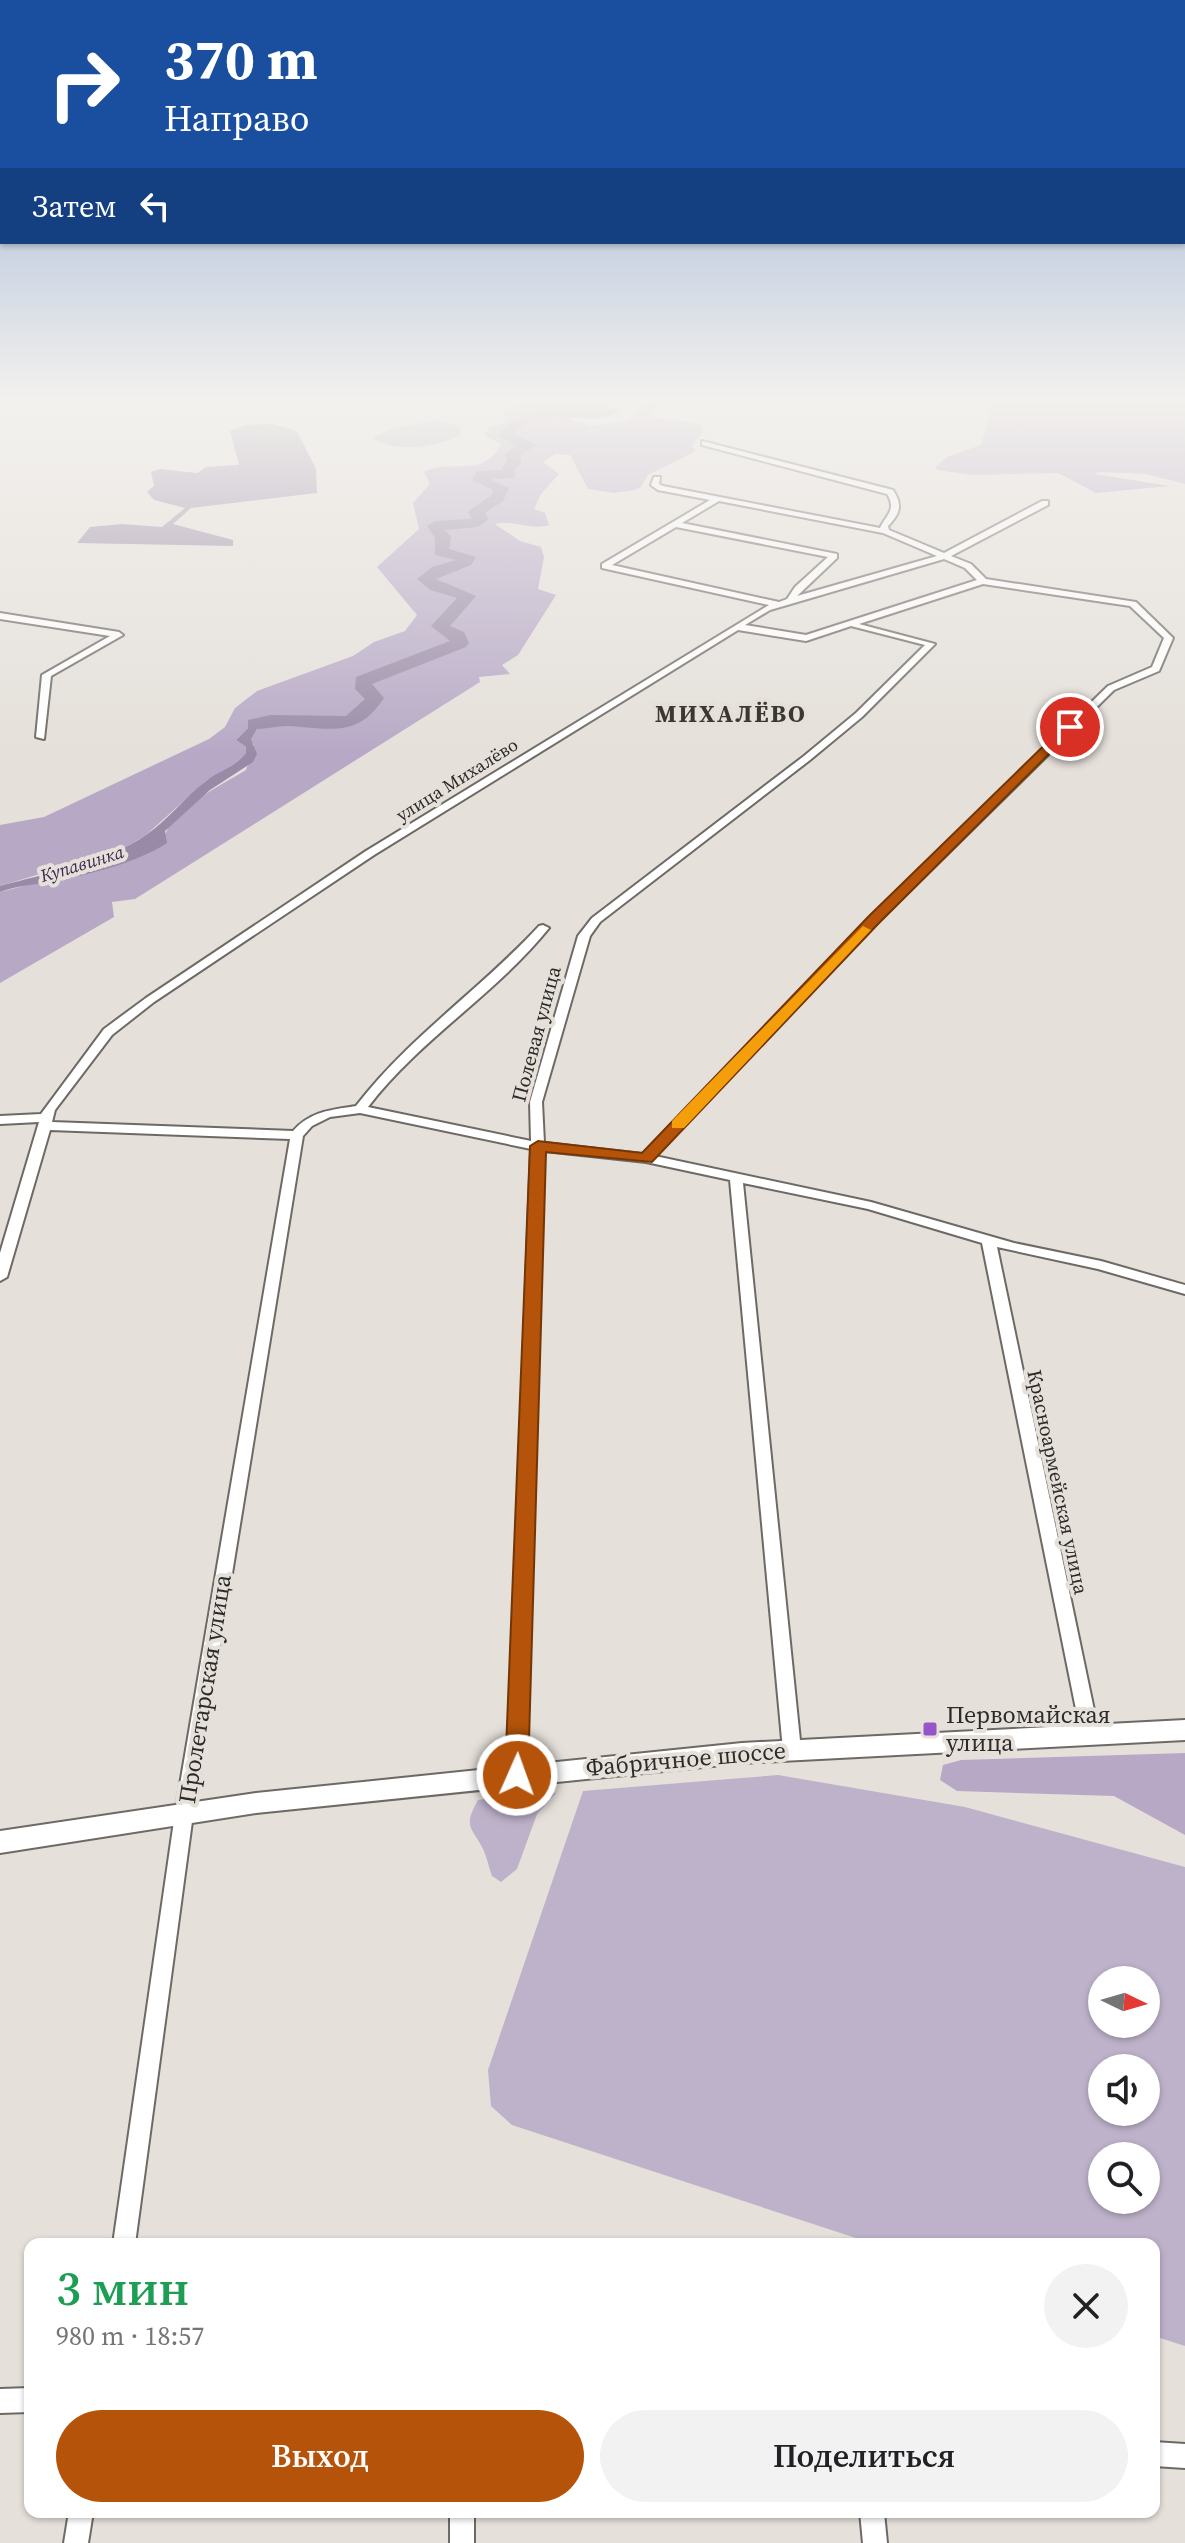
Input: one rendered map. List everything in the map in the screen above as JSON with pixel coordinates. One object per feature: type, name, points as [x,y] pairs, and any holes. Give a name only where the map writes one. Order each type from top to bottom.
[{"type":"main road","name":"Фабричное шоссе","points":[[0,1842],[184,1814],[517,1775],[792,1750],[1185,1730]]},
{"type":"street","points":[[674,524],[834,556],[786,602],[605,566],[674,524],[685,518]]},
{"type":"street","points":[[646,1158],[874,920],[1111,688],[1156,669],[1169,638],[1133,604],[983,581],[968,566],[885,531],[815,518]]},
{"type":"street","points":[[885,531],[884,526],[894,518]]},
{"type":"street","name":"улица Михалёво","points":[[0,1277],[45,1122],[108,1032],[150,1000],[370,853],[738,627],[786,602],[942,557],[1017,518]]},
{"type":"street","name":"Полевая улица","points":[[738,627],[806,638],[983,581]]},
{"type":"street","points":[[0,616],[119,635],[47,675],[41,737]]},
{"type":"street","name":"Полевая улица","points":[[517,1775],[538,1146],[536,1102],[587,930],[859,715],[931,644],[852,625]]},
{"type":"street","points":[[360,1109],[390,1070],[508,967],[543,928]]},
{"type":"street","points":[[0,1120],[297,1135],[307,1123],[327,1114],[360,1109],[538,1146],[646,1158],[871,1206],[1185,1290]]},
{"type":"street","name":"Пролетарская улица","points":[[125,2238],[184,1814],[297,1135]]},
{"type":"street","points":[[736,1178],[792,1750]]},
{"type":"street","name":"Красноармейская улица","points":[[988,1239],[1090,1734]]},
{"type":"street","points":[[0,2401],[24,2400]]},
{"type":"street","points":[[1160,2454],[1185,2456]]},
{"type":"street","points":[[76,2543],[80,2518]]},
{"type":"street","points":[[462,2518],[462,2543]]},
{"type":"street","points":[[873,2518],[875,2543]]},
{"type":"shaded area","points":[[416,518],[547,518],[549,525],[535,527],[495,524],[520,541],[541,547],[544,557],[538,589],[556,595],[518,655],[502,665],[510,674],[479,677],[480,682],[135,899],[112,902],[114,917],[0,983],[0,892],[141,856],[164,839],[168,828],[186,808],[246,770],[254,745],[250,739],[257,729],[289,720],[251,725],[236,740],[246,747],[246,753],[238,764],[207,780],[146,835],[123,849],[0,886],[0,825],[44,817],[209,739],[225,727],[235,708],[257,691],[353,656],[374,642],[405,631],[417,615],[377,567],[419,529]]},
{"type":"shaded area","points":[[1185,1753],[1185,1835],[1114,1796],[957,1791],[940,1780],[943,1765],[961,1760]]},
{"type":"shaded area","points":[[778,1775],[965,1807],[1185,1867],[1185,2346],[1160,2338],[1160,2238],[856,2238],[512,2125],[491,2106],[488,2070],[583,1791]]},
{"type":"shaded area","points":[[541,1790],[556,1793],[537,1814],[517,1869],[501,1882],[492,1876],[470,1826],[473,1809],[478,1800]]},
{"type":"water","points":[[173,518],[180,518],[173,524],[233,540],[233,546],[77,543],[90,527],[122,524],[162,527]]},
{"type":"water","points":[[275,716],[290,720],[257,729],[251,739],[257,754],[253,762],[210,790],[165,831],[167,843],[113,867],[0,892],[0,886],[95,860],[146,835],[206,781],[242,758],[246,747],[236,740],[251,725]]},
{"type":"waterway","name":"Купавинка","points":[[255,724],[286,720],[320,724],[352,721],[365,713],[375,698],[364,689],[362,681],[460,643],[458,636],[440,626],[468,596],[436,586],[425,579],[438,570],[465,562],[468,557],[441,552],[443,537],[434,529],[435,526],[472,524],[480,518]]},
{"type":"slow traffic","points":[[678,1124],[863,930]]},
{"type":"place","name":"Первомайская улица","points":[[930,1729]]},
{"type":"district","name":"МИХАЛЁВО","points":[[731,714]]},
{"type":"route","points":[[517,1775],[538,1146],[646,1158],[874,920],[1070,727]]}]
